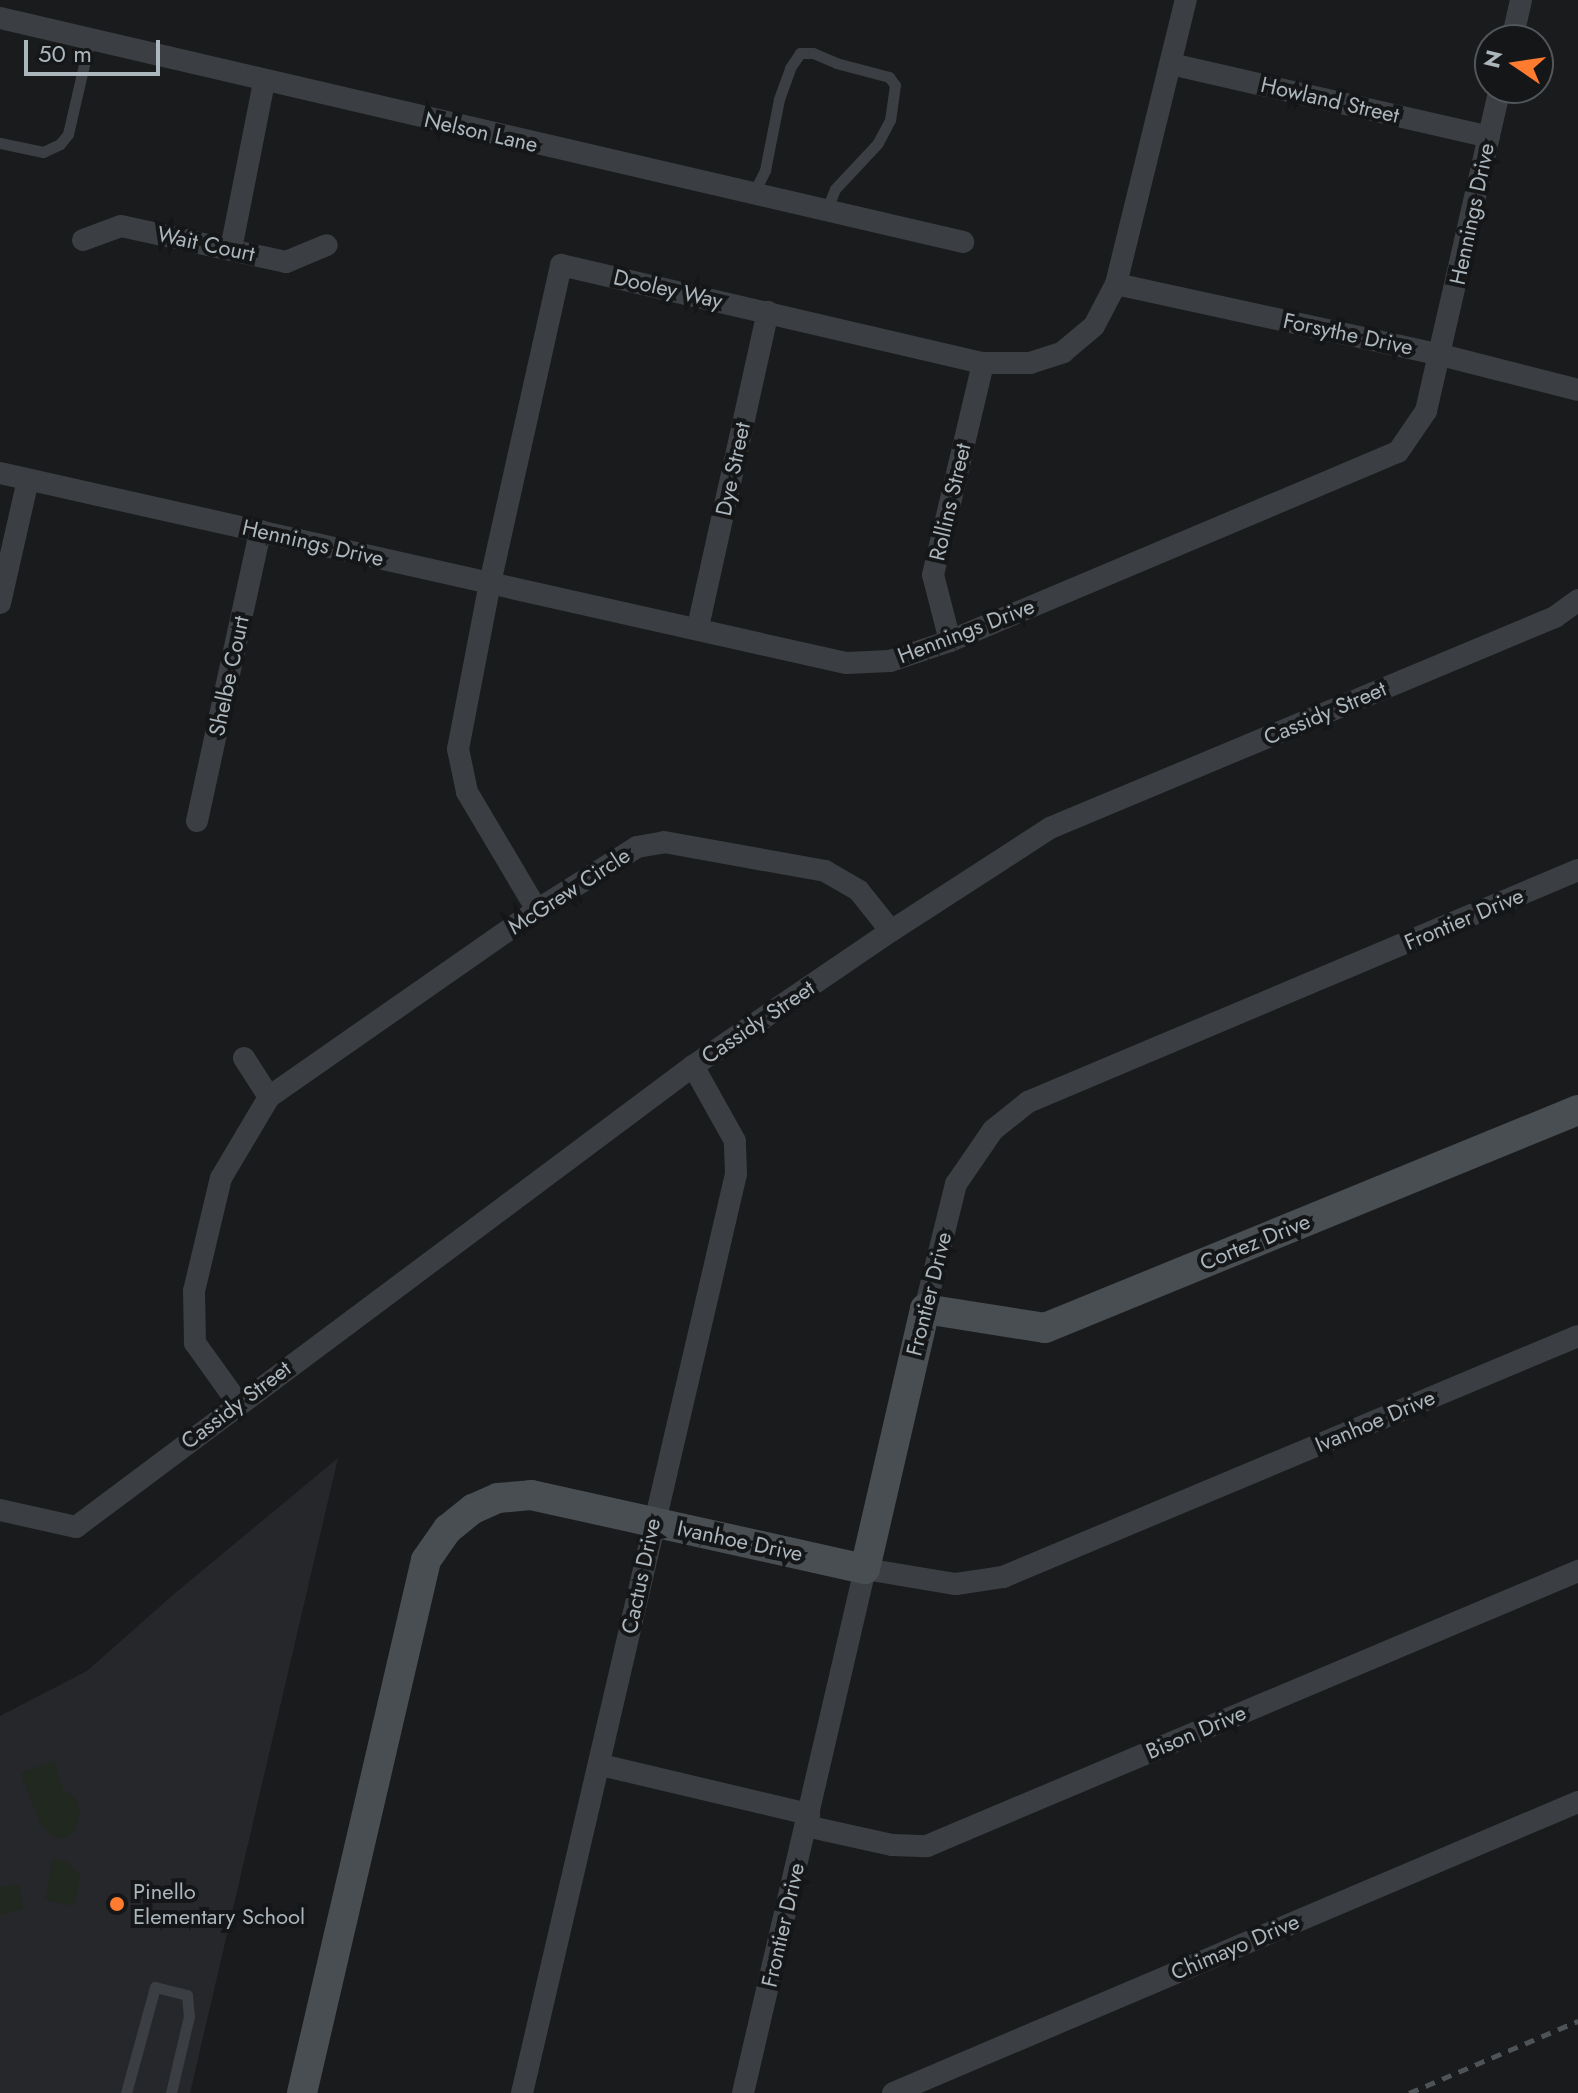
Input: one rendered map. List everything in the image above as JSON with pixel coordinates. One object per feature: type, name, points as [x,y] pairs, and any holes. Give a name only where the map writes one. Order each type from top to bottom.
[{"type":"street","name":"Dooley Way","points":[[537,910],[467,792],[458,749],[490,583],[561,265],[983,363],[1030,363],[1063,352],[1094,326],[1116,284],[1186,0]]},
{"type":"street","points":[[1516,24],[1521,0]]},
{"type":"street","name":"Nelson Lane","points":[[0,18],[246,75],[264,82],[963,242]]},
{"type":"street","name":"Howland Street","points":[[1171,64],[1489,137]]},
{"type":"street","points":[[231,249],[264,82]]},
{"type":"street","name":"Hennings Drive","points":[[0,473],[698,627],[846,663],[890,661],[950,641],[1398,452],[1426,411],[1496,104]]},
{"type":"street","name":"Wait Court","points":[[83,240],[121,226],[286,262],[327,245]]},
{"type":"street","name":"Forsythe Drive","points":[[1116,284],[1441,355],[1578,390]]},
{"type":"street","name":"Dye Street","points":[[698,627],[768,312]]},
{"type":"street","name":"Rollins Street","points":[[950,641],[933,575],[983,363]]},
{"type":"street","points":[[0,603],[28,480]]},
{"type":"street","name":"Shelbe Court","points":[[197,821],[260,531]]},
{"type":"street","name":"Cassidy Street","points":[[0,1510],[76,1527],[693,1066],[891,931],[1050,828],[1555,617],[1578,600]]},
{"type":"street","name":"McGrew Circle","points":[[238,1403],[195,1343],[194,1291],[221,1178],[269,1097],[537,910],[637,847],[664,842],[825,871],[859,891],[891,931]]},
{"type":"street","name":"Frontier Drive","points":[[743,2093],[956,1184],[993,1130],[1028,1102],[1578,870]]},
{"type":"street","points":[[244,1058],[269,1097]]},
{"type":"street","name":"Cactus Drive","points":[[522,2093],[601,1765],[653,1522],[736,1174],[735,1141],[693,1066]]},
{"type":"street","name":"Cortez Drive","points":[[925,1309],[1045,1328],[1578,1110]]},
{"type":"street","name":"Ivanhoe Drive","points":[[302,2093],[426,1560],[448,1529],[473,1509],[498,1498],[531,1495],[865,1569],[956,1584],[1003,1577],[1578,1336]]},
{"type":"street","name":"Bison Drive","points":[[601,1765],[892,1845],[927,1846],[1578,1571]]},
{"type":"street","name":"Chimayo Drive","points":[[893,2093],[1578,1802]]},
{"type":"lane","points":[[0,143],[43,152],[60,144],[68,134],[90,39]]},
{"type":"lane","points":[[753,194],[765,170],[779,99],[790,68],[800,53],[813,53],[836,63],[889,77],[895,85],[890,120],[878,143],[835,189],[826,211]]},
{"type":"lane","points":[[126,2093],[155,1987],[187,1995],[189,2016],[171,2093]]},
{"type":"shaded area","name":"Pinello Elementary School","points":[[338,1458],[190,2093],[0,2093],[0,1716],[87,1671],[174,1594]]},
{"type":"shaded area","points":[[54,1761],[63,1789],[74,1797],[80,1811],[75,1832],[63,1839],[52,1836],[40,1823],[21,1773]]},
{"type":"shaded area","points":[[53,1858],[69,1863],[80,1877],[74,1906],[45,1900]]},
{"type":"shaded area","points":[[19,1884],[23,1909],[0,1915],[0,1887]]},
{"type":"railway","points":[[1409,2093],[1578,2021]]},
{"type":"place","name":"Pinello Elementary School","points":[[117,1904]]}]
